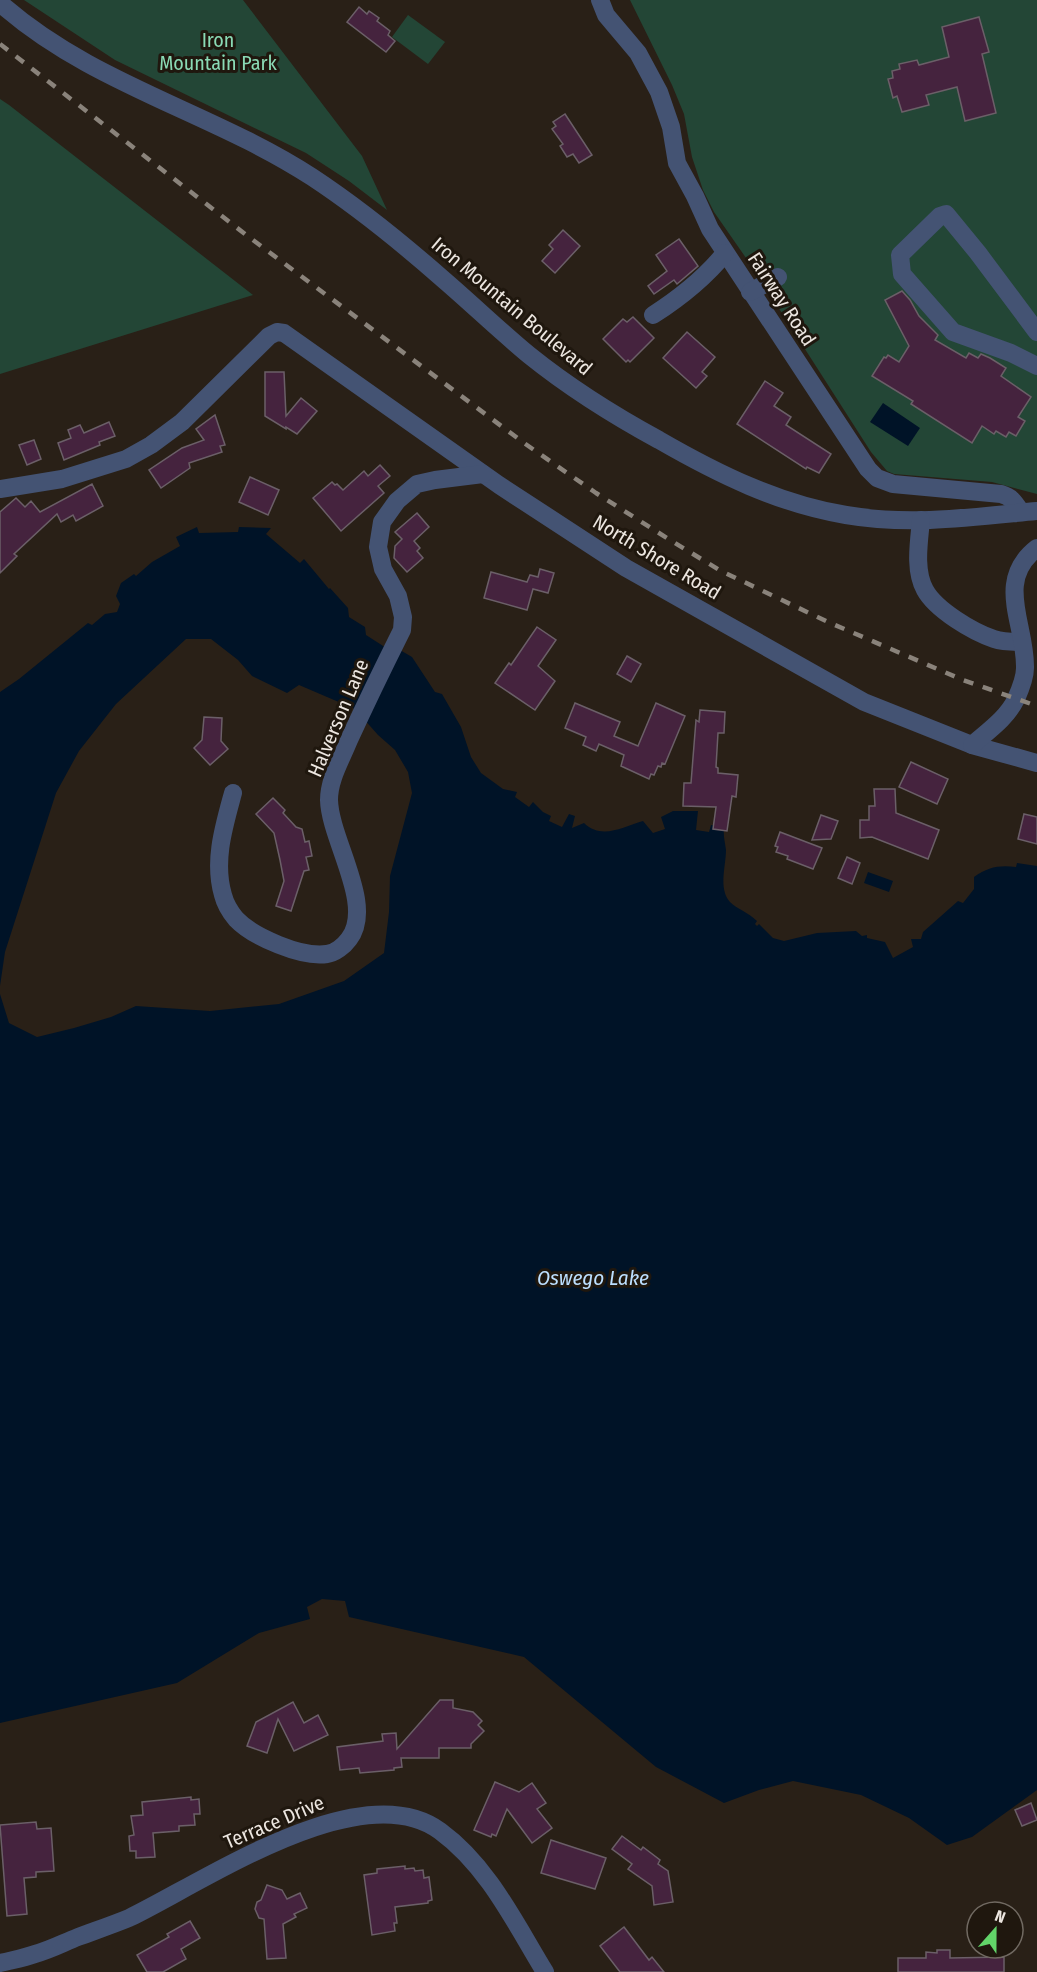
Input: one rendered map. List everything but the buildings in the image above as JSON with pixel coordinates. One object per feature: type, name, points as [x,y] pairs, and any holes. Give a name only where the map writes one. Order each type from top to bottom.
[{"type":"street","name":"Fairway Road","points":[[600,0],[606,15],[638,52],[659,92],[671,127],[676,164],[695,196],[710,229],[840,430],[868,469],[877,478],[893,484],[1009,496],[1029,512]]},
{"type":"street","name":"Iron Mountain Boulevard","points":[[0,3],[40,35],[96,69],[259,147],[313,178],[378,224],[554,375],[600,407],[661,442],[752,488],[806,506],[847,515],[921,520],[1029,512]]},
{"type":"street","points":[[1037,332],[946,214],[940,216],[900,255],[902,274],[953,332],[1011,353],[1037,366]]},
{"type":"street","points":[[653,315],[677,301],[699,283],[725,253]]},
{"type":"street","points":[[750,292],[778,278]]},
{"type":"street","name":"North Shore Road","points":[[0,489],[62,479],[126,459],[151,445],[182,422],[269,336],[277,332],[284,333],[483,474],[626,568],[864,702],[972,745],[1037,763]]},
{"type":"street","name":"Halverson Lane","points":[[233,793],[222,835],[218,874],[223,898],[236,919],[253,933],[297,952],[326,954],[337,950],[348,941],[354,931],[357,905],[355,890],[341,852],[329,802],[330,786],[356,725],[402,630],[403,617],[398,596],[383,569],[378,547],[382,522],[397,501],[417,484],[483,474]]},
{"type":"street","points":[[921,520],[918,554],[925,591],[942,609],[978,632],[993,639],[1022,642]]},
{"type":"street","points":[[972,745],[1009,712],[1016,700],[1025,671],[1014,585],[1023,561],[1037,548]]},
{"type":"street","name":"Terrace Drive","points":[[0,1963],[35,1954],[125,1919],[155,1905],[201,1878],[306,1831],[339,1819],[369,1815],[397,1815],[429,1824],[464,1851],[482,1870],[545,1972]]},
{"type":"green space","name":"Iron Mountain Park","points":[[24,0],[243,0],[362,156],[387,210],[349,181],[306,153],[115,60]]},
{"type":"green space","points":[[630,0],[1037,0],[1037,494],[992,482],[894,474],[887,471],[871,452],[753,268],[714,212],[703,190],[692,157],[684,114]]},
{"type":"green space","points":[[408,15],[445,42],[428,64],[392,37]]},
{"type":"green space","points":[[0,99],[9,105],[253,295],[0,374]]},
{"type":"water","points":[[883,403],[920,428],[908,446],[870,422]]},
{"type":"water","name":"Oswego Lake","points":[[197,527],[199,533],[238,532],[239,527],[271,528],[266,534],[300,563],[304,559],[348,608],[349,617],[365,627],[366,635],[391,651],[400,650],[412,657],[435,692],[442,694],[461,727],[471,757],[481,773],[503,789],[517,792],[515,797],[529,807],[533,802],[551,816],[549,821],[562,827],[569,814],[575,816],[572,828],[584,823],[598,831],[612,831],[643,821],[653,833],[665,829],[661,817],[673,811],[698,811],[696,830],[709,832],[711,825],[724,827],[726,850],[723,884],[726,897],[754,918],[757,921],[755,924],[757,926],[759,924],[773,938],[784,941],[817,933],[856,931],[862,936],[867,935],[867,938],[885,942],[893,958],[913,947],[911,939],[921,939],[923,932],[958,901],[963,903],[974,889],[974,877],[994,867],[1016,867],[1017,863],[1037,866],[1037,1790],[972,1837],[947,1845],[909,1818],[861,1795],[793,1781],[724,1803],[656,1767],[524,1657],[349,1617],[345,1601],[322,1599],[307,1607],[310,1619],[259,1633],[177,1683],[0,1723],[0,994],[9,1023],[37,1037],[111,1017],[136,1006],[210,1011],[279,1004],[344,981],[384,953],[390,876],[412,793],[408,772],[395,750],[355,709],[299,685],[287,693],[252,676],[238,660],[211,639],[186,639],[116,704],[79,751],[56,793],[5,952],[0,986],[0,692],[88,623],[92,625],[105,614],[117,612],[120,604],[116,596],[121,583],[134,574],[136,576],[152,562],[180,546],[176,537]]},
{"type":"water","points":[[868,872],[893,881],[889,892],[864,883]]},
{"type":"railway","points":[[0,44],[245,234],[524,443],[596,493],[721,571],[828,622],[963,680],[1037,706]]}]
